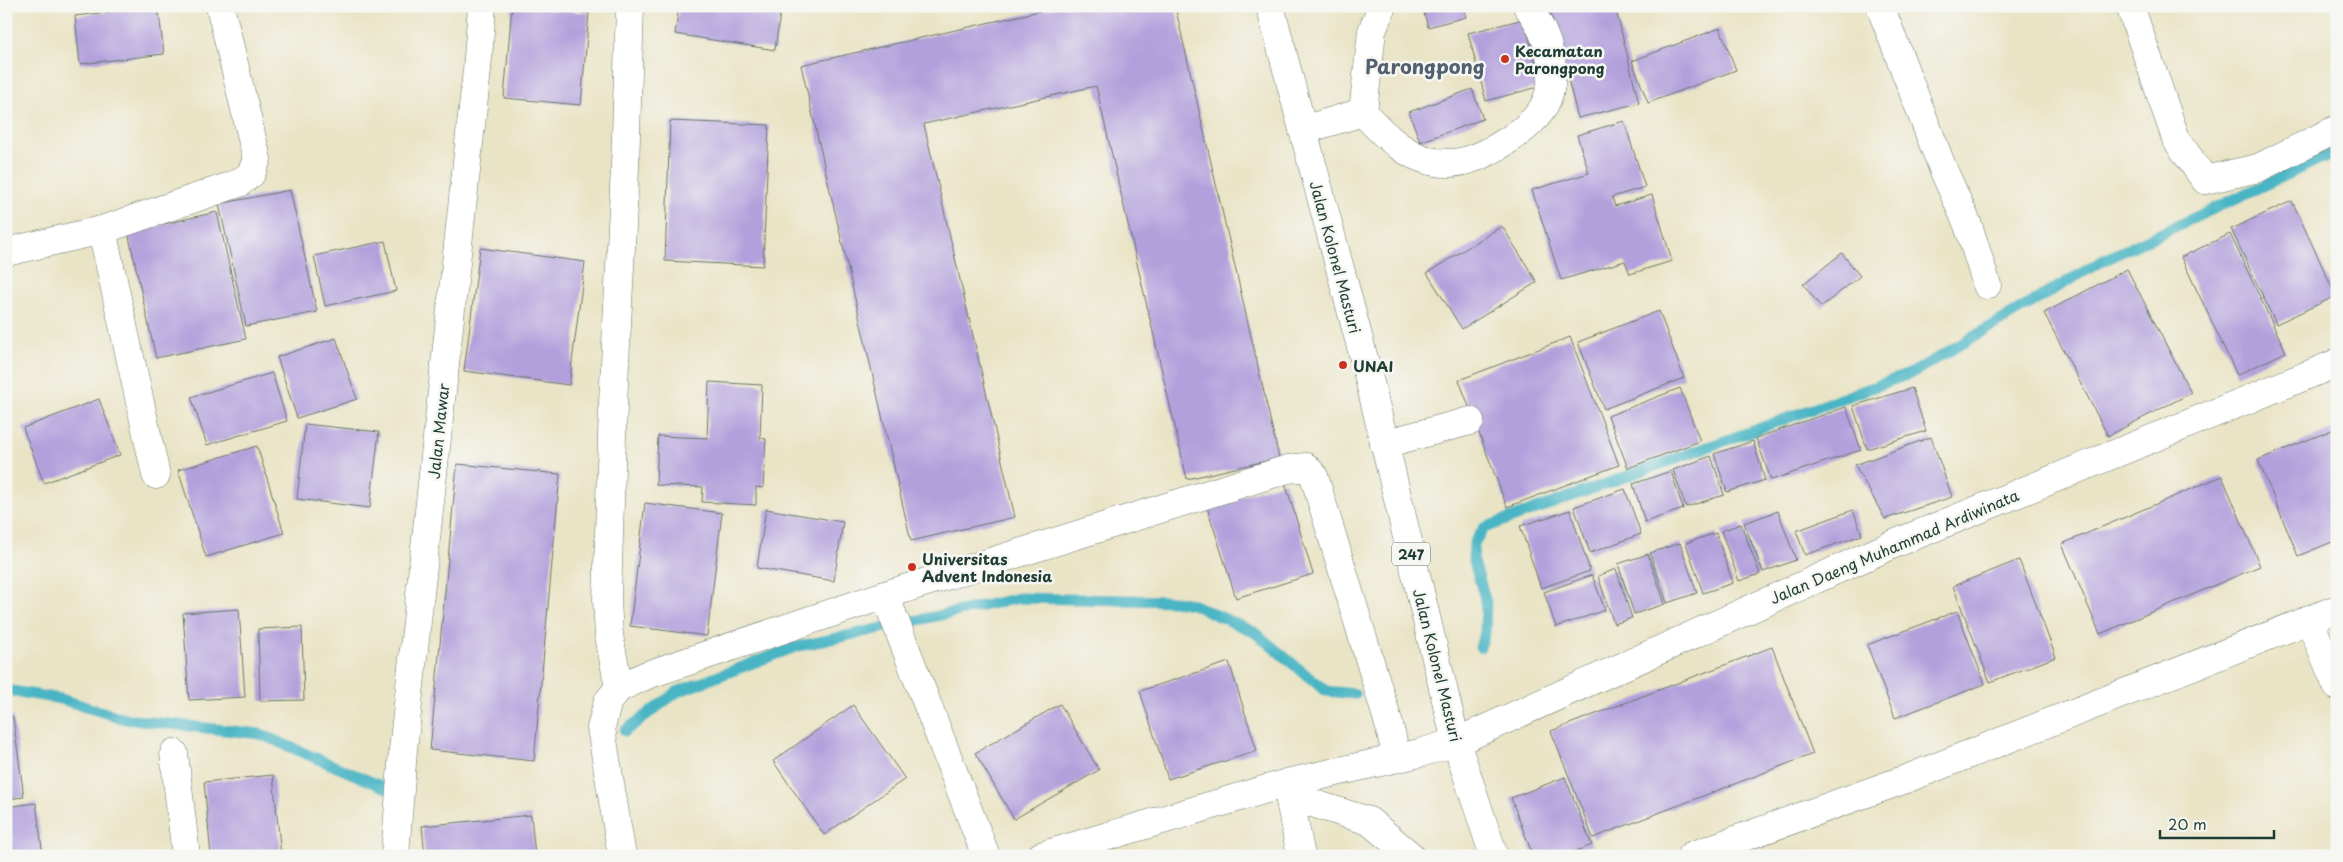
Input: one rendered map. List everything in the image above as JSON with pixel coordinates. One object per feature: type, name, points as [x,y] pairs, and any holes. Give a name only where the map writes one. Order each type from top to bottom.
[{"type":"street","points":[[6,252],[102,230],[239,183],[251,174],[257,159],[220,6]]},
{"type":"street","name":"Jalan Mawar","points":[[395,856],[403,750],[476,80],[482,6]]},
{"type":"street","points":[[619,688],[608,636],[607,600],[613,403],[625,168],[630,6]]},
{"type":"street","name":"Jalan Kolonel Masturi","points":[[1270,6],[1366,366],[1456,742],[1494,856]]},
{"type":"street","points":[[1382,6],[1372,30],[1363,112],[1385,136],[1407,152],[1424,159],[1448,163],[1471,159],[1515,136],[1544,105],[1550,85],[1552,62],[1548,43],[1536,18],[1527,6]]},
{"type":"street","points":[[1880,6],[1943,168],[1968,225],[1987,285]]},
{"type":"street","points":[[2130,6],[2176,139],[2205,180],[2258,168],[2337,130]]},
{"type":"street","points":[[1302,130],[1363,112]]},
{"type":"street","points":[[102,230],[156,474]]},
{"type":"street","name":"Jalan Daeng Muhammad Ardiwinata","points":[[1041,856],[1289,794],[1397,758],[1456,742],[1894,544],[2337,363]]},
{"type":"street","points":[[1384,444],[1470,421]]},
{"type":"street","points":[[622,856],[600,728],[608,701],[619,688],[648,675],[887,602],[1279,472],[1306,467],[1314,476],[1388,721],[1397,758]]},
{"type":"street","points":[[887,602],[902,636],[986,856]]},
{"type":"street","points":[[1691,856],[1906,779],[2337,609]]},
{"type":"street","points":[[2309,619],[2337,686]]},
{"type":"street","points":[[174,753],[186,856]]},
{"type":"street","points":[[1289,794],[1312,804],[1369,821],[1401,854]]},
{"type":"street","points":[[1289,794],[1301,856]]},
{"type":"building","points":[[158,6],[164,54],[80,64],[75,16]]},
{"type":"building","points":[[512,6],[589,13],[581,105],[504,98]]},
{"type":"building","points":[[679,6],[781,6],[775,50],[675,34]]},
{"type":"building","points":[[1062,6],[1175,6],[1279,458],[1187,479],[1096,86],[924,124],[1015,517],[911,541],[801,65]]},
{"type":"building","points":[[1422,6],[1463,6],[1466,17],[1428,27]]},
{"type":"building","points":[[1549,6],[1615,6],[1639,103],[1578,118]]},
{"type":"building","name":"Kecamatan Parongpong","points":[[1524,19],[1542,86],[1486,101],[1468,33]]},
{"type":"building","points":[[1720,28],[1736,70],[1648,103],[1632,61]]},
{"type":"building","points":[[1472,89],[1483,119],[1420,142],[1409,112]]},
{"type":"building","points":[[670,121],[769,125],[763,266],[665,261]]},
{"type":"building","points":[[1624,121],[1645,187],[1612,197],[1615,206],[1652,195],[1672,261],[1630,274],[1625,261],[1561,280],[1532,190],[1589,173],[1577,135]]},
{"type":"building","points":[[290,190],[317,312],[246,326],[219,204]]},
{"type":"building","points":[[2292,201],[2336,296],[2276,324],[2231,229]]},
{"type":"building","points":[[217,212],[246,339],[156,358],[128,232]]},
{"type":"building","points":[[1502,226],[1537,282],[1462,329],[1427,273]]},
{"type":"building","points":[[2230,234],[2286,352],[2237,375],[2181,257]]},
{"type":"building","points":[[385,241],[396,291],[325,306],[314,256]]},
{"type":"building","points":[[480,248],[585,262],[569,385],[464,371]]},
{"type":"building","points":[[1842,253],[1860,276],[1821,307],[1803,284]]},
{"type":"building","points":[[2127,269],[2191,393],[2108,436],[2044,313]]},
{"type":"building","points":[[1659,311],[1684,378],[1604,409],[1578,342]]},
{"type":"building","points":[[1570,337],[1619,465],[1507,507],[1459,380]]},
{"type":"building","points":[[336,338],[357,399],[297,418],[277,357]]},
{"type":"building","points":[[272,373],[287,421],[207,445],[191,397]]},
{"type":"building","points":[[709,382],[762,385],[760,438],[766,439],[763,488],[756,487],[756,505],[702,502],[703,487],[656,485],[658,436],[707,438]]},
{"type":"building","points":[[1680,388],[1700,441],[1628,468],[1608,416]]},
{"type":"building","points":[[1912,388],[1926,431],[1867,449],[1853,406]]},
{"type":"building","points":[[99,399],[120,455],[44,483],[23,428]]},
{"type":"building","points":[[1846,407],[1861,450],[1771,480],[1756,438]]},
{"type":"building","points":[[305,424],[379,432],[370,508],[297,499]]},
{"type":"building","points":[[2337,428],[2337,540],[2298,556],[2258,460]]},
{"type":"building","points":[[1931,437],[1952,497],[1885,519],[1855,465]]},
{"type":"building","points":[[1753,441],[1765,480],[1727,492],[1714,454]]},
{"type":"building","points":[[257,446],[284,533],[206,557],[178,470]]},
{"type":"building","points":[[1711,456],[1724,495],[1686,507],[1673,470]]},
{"type":"building","points":[[457,464],[560,474],[534,761],[430,750]]},
{"type":"building","points":[[1671,471],[1683,509],[1645,522],[1633,484]]},
{"type":"building","points":[[2222,476],[2260,566],[2100,634],[2062,544]]},
{"type":"building","points":[[1285,482],[1313,574],[1236,598],[1207,507]]},
{"type":"building","points":[[1625,489],[1641,534],[1590,553],[1574,507]]},
{"type":"building","points":[[645,503],[722,513],[707,636],[630,626]]},
{"type":"building","points":[[766,509],[843,522],[834,581],[757,568]]},
{"type":"building","points":[[1570,510],[1590,571],[1541,588],[1520,526]]},
{"type":"building","points":[[1853,510],[1862,535],[1805,555],[1796,531]]},
{"type":"building","points":[[1778,511],[1796,560],[1763,572],[1744,523]]},
{"type":"building","points":[[1741,524],[1760,574],[1739,581],[1721,531]]},
{"type":"building","points":[[1716,533],[1733,583],[1703,593],[1686,543]]},
{"type":"building","points":[[1680,543],[1697,593],[1667,603],[1650,553]]},
{"type":"building","points":[[1648,554],[1665,604],[1634,614],[1618,564]]},
{"type":"building","points":[[2019,560],[2056,657],[1990,682],[1953,586]]},
{"type":"building","points":[[1616,569],[1632,618],[1614,624],[1598,576]]},
{"type":"building","points":[[1592,575],[1605,610],[1556,627],[1544,592]]},
{"type":"building","points":[[239,609],[245,697],[189,700],[183,613]]},
{"type":"building","points":[[1957,611],[1985,684],[1895,718],[1867,645]]},
{"type":"building","points":[[302,627],[304,700],[260,701],[258,629]]},
{"type":"building","points":[[1772,647],[1813,754],[1593,838],[1551,731]]},
{"type":"building","points":[[1229,662],[1257,751],[1168,779],[1140,691]]},
{"type":"building","points":[[1060,704],[1099,770],[1014,819],[975,753]]},
{"type":"building","points":[[853,705],[905,779],[824,835],[773,761]]},
{"type":"building","points":[[6,717],[13,717],[24,797],[6,799]]},
{"type":"building","points":[[273,775],[281,856],[211,856],[204,782]]},
{"type":"building","points":[[1565,777],[1592,845],[1564,856],[1533,856],[1511,798]]},
{"type":"building","points":[[36,803],[43,856],[6,856],[6,807]]},
{"type":"building","points":[[531,815],[535,856],[425,856],[422,826]]},
{"type":"waterway","points":[[1480,647],[1485,633],[1486,602],[1473,558],[1474,543],[1484,528],[1912,373],[2102,261],[2337,151]]},
{"type":"waterway","points":[[625,731],[677,692],[795,647],[1019,598],[1174,601],[1192,604],[1254,632],[1326,691],[1355,694]]},
{"type":"waterway","points":[[6,690],[61,699],[125,719],[260,734],[388,789]]},
{"type":"place","name":"Kecamatan Parongpong","points":[[1505,59]]},
{"type":"place","name":"UNAI","points":[[1343,365]]},
{"type":"place","name":"Universitas Advent Indonesia","points":[[912,567]]},
{"type":"district","name":"Parongpong","points":[[1425,66]]}]
